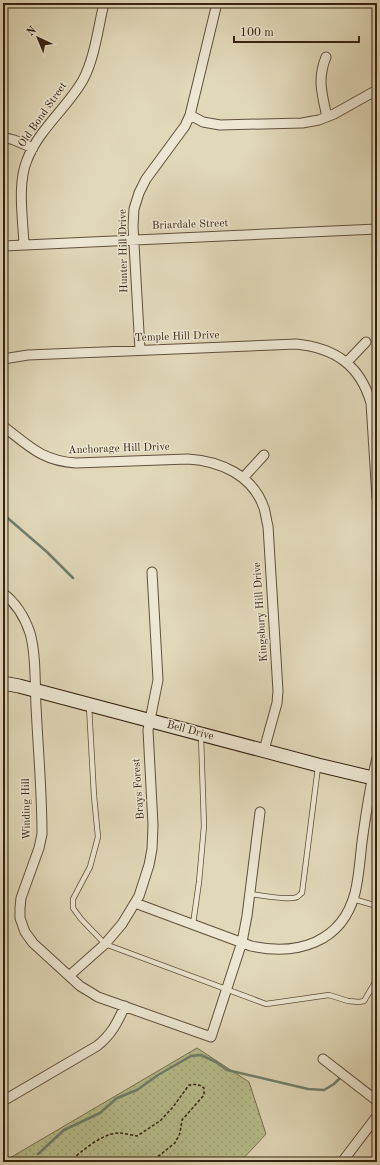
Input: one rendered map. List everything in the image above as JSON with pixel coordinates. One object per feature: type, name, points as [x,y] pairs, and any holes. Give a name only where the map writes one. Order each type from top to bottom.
[{"type":"street","name":"Old Bond Street","points":[[24,245],[22,189],[26,160],[33,148],[82,81],[88,69],[104,3]]},
{"type":"street","name":"Hunter Hill Drive","points":[[140,350],[134,239],[134,209],[139,192],[146,179],[185,126],[190,115],[217,3]]},
{"type":"street","points":[[326,57],[320,82],[327,117]]},
{"type":"street","points":[[190,115],[203,122],[220,125],[302,122],[327,117],[347,108],[377,90]]},
{"type":"street","points":[[3,137],[33,148]]},
{"type":"street","name":"Briardale Street","points":[[3,246],[377,229]]},
{"type":"street","points":[[366,342],[347,362],[362,381],[371,403],[377,498]]},
{"type":"street","name":"Temple Hill Drive","points":[[3,359],[28,355],[296,344],[312,346],[328,351],[347,362]]},
{"type":"street","name":"Anchorage Hill Drive","points":[[3,426],[44,456],[61,462],[76,463],[188,458],[212,462],[232,469],[243,478]]},
{"type":"street","points":[[243,478],[264,455]]},
{"type":"street","name":"Kingsbury Hill Drive","points":[[243,478],[251,486],[260,500],[264,508],[268,526],[278,691],[277,703],[264,750]]},
{"type":"street","name":"Brays Forest","points":[[69,976],[105,944],[122,924],[135,903],[145,882],[152,849],[153,824],[148,743],[150,720],[158,680],[152,572]]},
{"type":"street","name":"Winding Hill","points":[[3,594],[11,600],[21,612],[30,634],[33,650],[42,834],[39,848],[21,898],[20,918],[25,932],[33,943],[69,976],[90,992],[211,1038],[227,989]]},
{"type":"street","name":"Bell Drive","points":[[3,683],[89,704],[318,765],[374,778]]},
{"type":"street","points":[[135,903],[242,942],[268,949],[285,950],[311,945],[331,933],[346,914],[353,899],[377,758]]},
{"type":"street","points":[[227,989],[242,942],[250,894],[260,812]]},
{"type":"street","points":[[3,1101],[102,1042],[113,1031],[125,1006]]},
{"type":"street","points":[[323,1059],[377,1101]]},
{"type":"street","points":[[342,1162],[377,1116]]},
{"type":"lane","points":[[89,704],[94,796],[98,837],[90,867],[72,898],[73,908],[81,919],[105,944],[266,1004],[329,995],[348,1001],[364,1001],[377,979]]},
{"type":"lane","points":[[193,924],[199,882],[204,826],[201,734]]},
{"type":"lane","points":[[250,894],[270,897],[297,897],[302,893],[318,765]]},
{"type":"lane","points":[[353,899],[377,906]]},
{"type":"path","points":[[69,1162],[101,1138],[120,1133],[137,1136],[160,1120],[173,1107],[189,1085],[196,1084],[204,1088],[204,1095],[182,1120],[180,1133],[175,1143],[151,1162]]},
{"type":"green space","points":[[197,1048],[249,1082],[266,1134],[240,1162],[3,1162]]},
{"type":"waterway","points":[[3,514],[47,552],[73,578]]},
{"type":"waterway","points":[[38,1154],[64,1130],[100,1113],[117,1098],[137,1090],[158,1075],[191,1056],[201,1055],[216,1062],[227,1070],[308,1089],[324,1090],[339,1079]]}]
